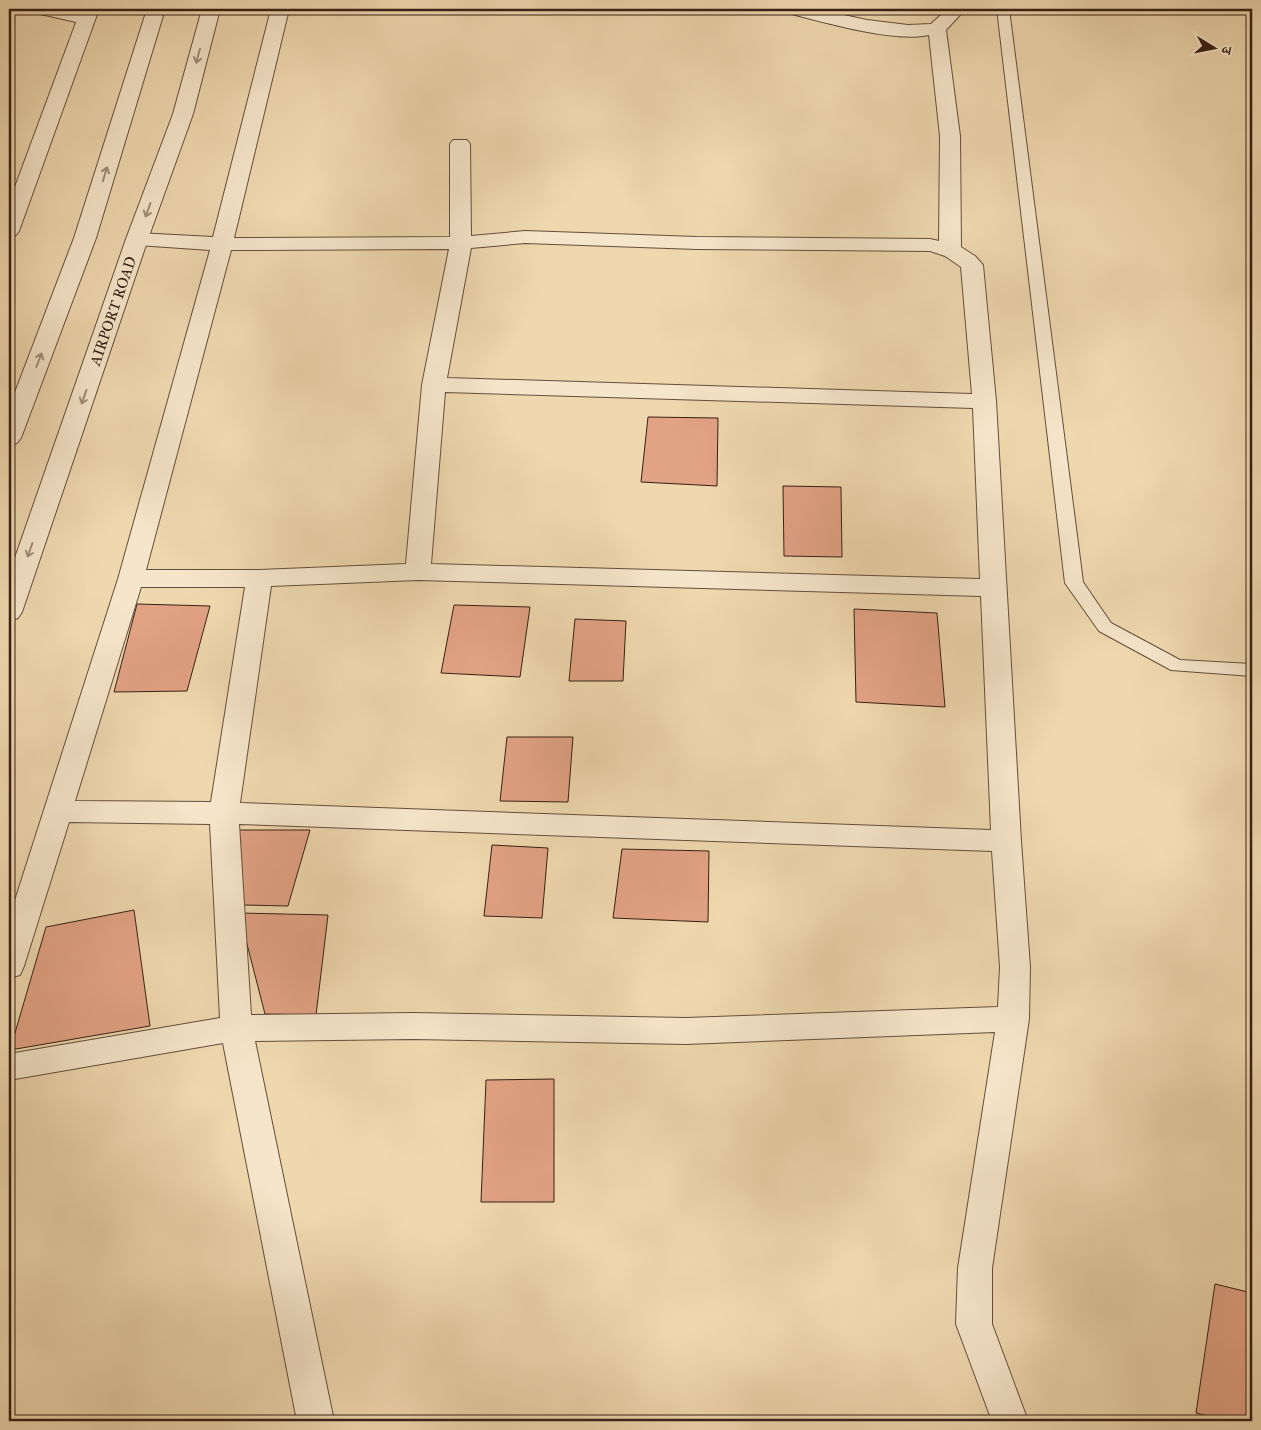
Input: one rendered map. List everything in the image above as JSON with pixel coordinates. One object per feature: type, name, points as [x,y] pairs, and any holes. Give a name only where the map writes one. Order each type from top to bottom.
[{"type":"street","points":[[9,231],[87,14],[42,9]]},
{"type":"street","points":[[9,438],[85,238],[156,9]]},
{"type":"street","name":"AIRPORT ROAD","points":[[9,612],[137,239],[183,114],[211,9]]},
{"type":"street","points":[[9,966],[131,578],[222,244],[280,9]]},
{"type":"street","points":[[794,9],[897,30],[922,32],[937,28],[951,15],[950,9]]},
{"type":"street","points":[[937,28],[950,136],[950,249]]},
{"type":"street","points":[[418,572],[434,385],[461,243],[460,144]]},
{"type":"street","points":[[137,239],[222,244],[461,243],[525,237],[697,243],[930,245],[950,249],[963,255],[972,265],[984,402],[1006,841],[1015,967],[1013,1019],[975,1268],[974,1324],[1010,1421]]},
{"type":"street","points":[[434,385],[984,402]]},
{"type":"street","points":[[131,578],[259,578],[418,572],[993,588]]},
{"type":"street","points":[[259,578],[224,813],[236,1028],[316,1421]]},
{"type":"street","points":[[58,810],[224,813],[1006,841]]},
{"type":"street","points":[[9,1067],[236,1028],[413,1026],[686,1031],[1013,1019]]},
{"type":"lane","points":[[1003,9],[1074,583],[1105,628],[1177,666],[1252,670]]},
{"type":"building","points":[[648,417],[718,418],[717,486],[641,482]]},
{"type":"building","points":[[783,486],[841,487],[842,557],[784,556]]},
{"type":"building","points":[[137,604],[210,606],[187,691],[114,692]]},
{"type":"building","points":[[454,605],[530,607],[520,677],[441,673]]},
{"type":"building","points":[[854,609],[937,613],[945,707],[856,702]]},
{"type":"building","points":[[575,619],[626,621],[623,681],[569,681]]},
{"type":"building","points":[[507,737],[573,737],[568,802],[500,801]]},
{"type":"building","points":[[238,830],[310,830],[288,906],[244,905]]},
{"type":"building","points":[[492,845],[548,848],[542,918],[484,916]]},
{"type":"building","points":[[622,849],[709,851],[708,922],[613,918]]},
{"type":"building","points":[[134,910],[150,1026],[10,1050],[46,927]]},
{"type":"building","points":[[239,913],[328,915],[316,1015],[265,1014]]},
{"type":"building","points":[[554,1079],[554,1202],[481,1202],[486,1080]]},
{"type":"building","points":[[1215,1284],[1252,1293],[1252,1421],[1229,1421],[1196,1413]]}]
